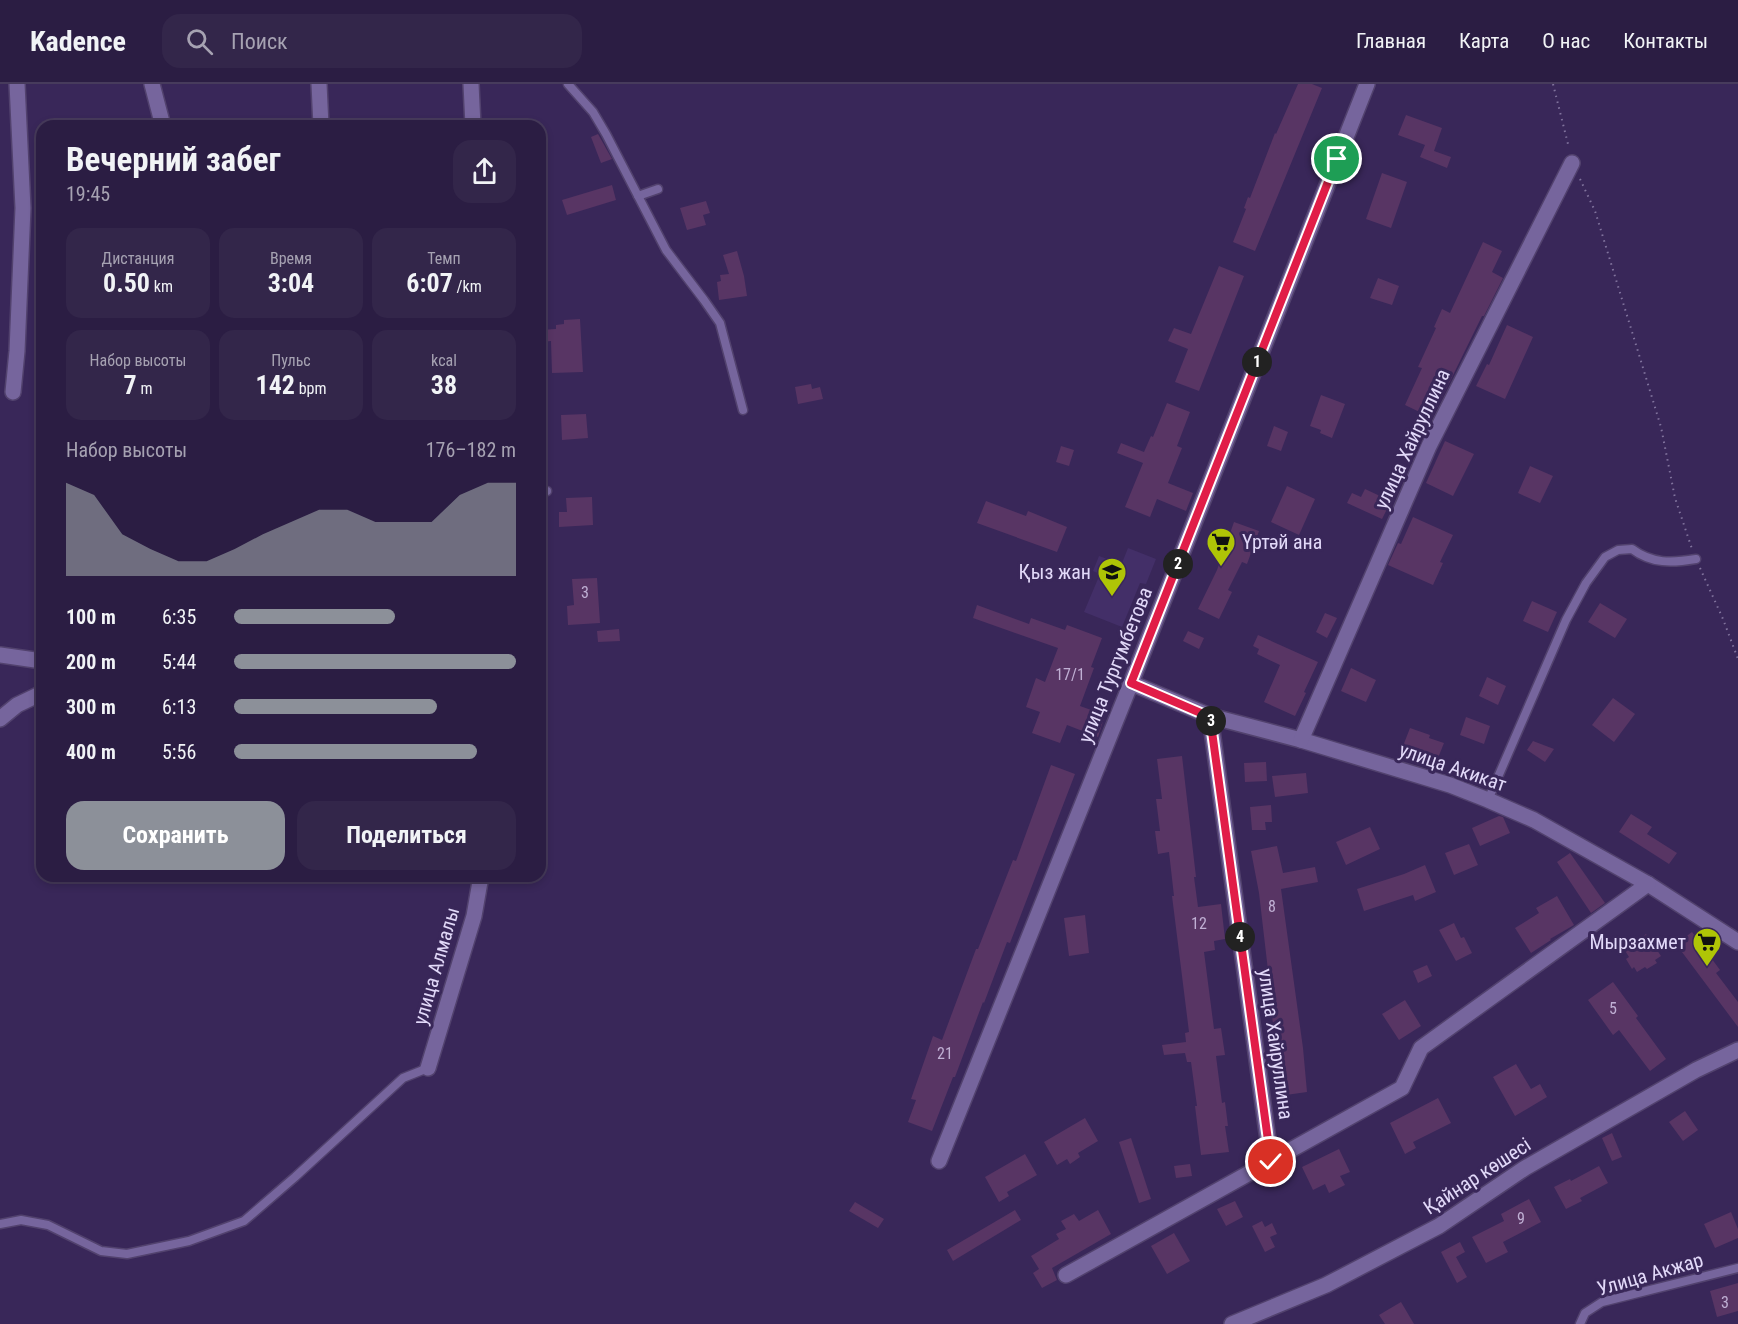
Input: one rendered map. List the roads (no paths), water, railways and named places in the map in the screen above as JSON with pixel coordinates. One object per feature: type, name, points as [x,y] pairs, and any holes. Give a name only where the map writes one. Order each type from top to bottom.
[{"type":"street","points":[[13,392],[18,341],[23,208],[17,84]]},
{"type":"street","points":[[152,84],[161,120]]},
{"type":"street","points":[[319,84],[321,120]]},
{"type":"street","points":[[471,84],[473,120]]},
{"type":"street","name":"улица Тургумбетова","points":[[939,1161],[1131,683],[1367,84]]},
{"type":"street","name":"улица Хайруллина","points":[[1301,740],[1430,446],[1572,162]]},
{"type":"street","points":[[0,655],[36,660]]},
{"type":"street","name":"улица Акикат","points":[[1131,683],[1210,717],[1301,740],[1450,785],[1488,800],[1534,820],[1648,884],[1738,942]]},
{"type":"street","points":[[0,719],[17,705],[36,696]]},
{"type":"street","name":"улица Хайруллина","points":[[1210,717],[1271,1162]]},
{"type":"street","name":"улица Алмалы","points":[[428,1068],[474,916],[479,882]]},
{"type":"street","points":[[1066,1275],[1402,1088],[1421,1048],[1648,884]]},
{"type":"street","name":"Қайнар көшесі","points":[[1232,1324],[1326,1285],[1439,1226],[1525,1168],[1687,1075],[1738,1050]]},
{"type":"lane","points":[[568,84],[593,112],[666,250],[720,323],[743,410]]},
{"type":"lane","points":[[638,196],[658,189]]},
{"type":"lane","points":[[1488,800],[1566,620],[1586,583],[1605,557],[1618,550],[1632,549],[1642,557],[1671,563],[1696,560]]},
{"type":"lane","points":[[0,1224],[21,1220],[48,1225],[101,1251],[127,1254],[189,1241],[244,1221],[296,1177],[403,1078],[428,1068]]},
{"type":"lane","name":"Улица Акжар","points":[[1580,1324],[1585,1313],[1602,1302],[1738,1268]]},
{"type":"place","name":"Үртәй ана","points":[[1221,568]]},
{"type":"place","name":"Қыз жан","points":[[1112,598]]},
{"type":"place","name":"Мырзахмет","points":[[1707,968]]}]
